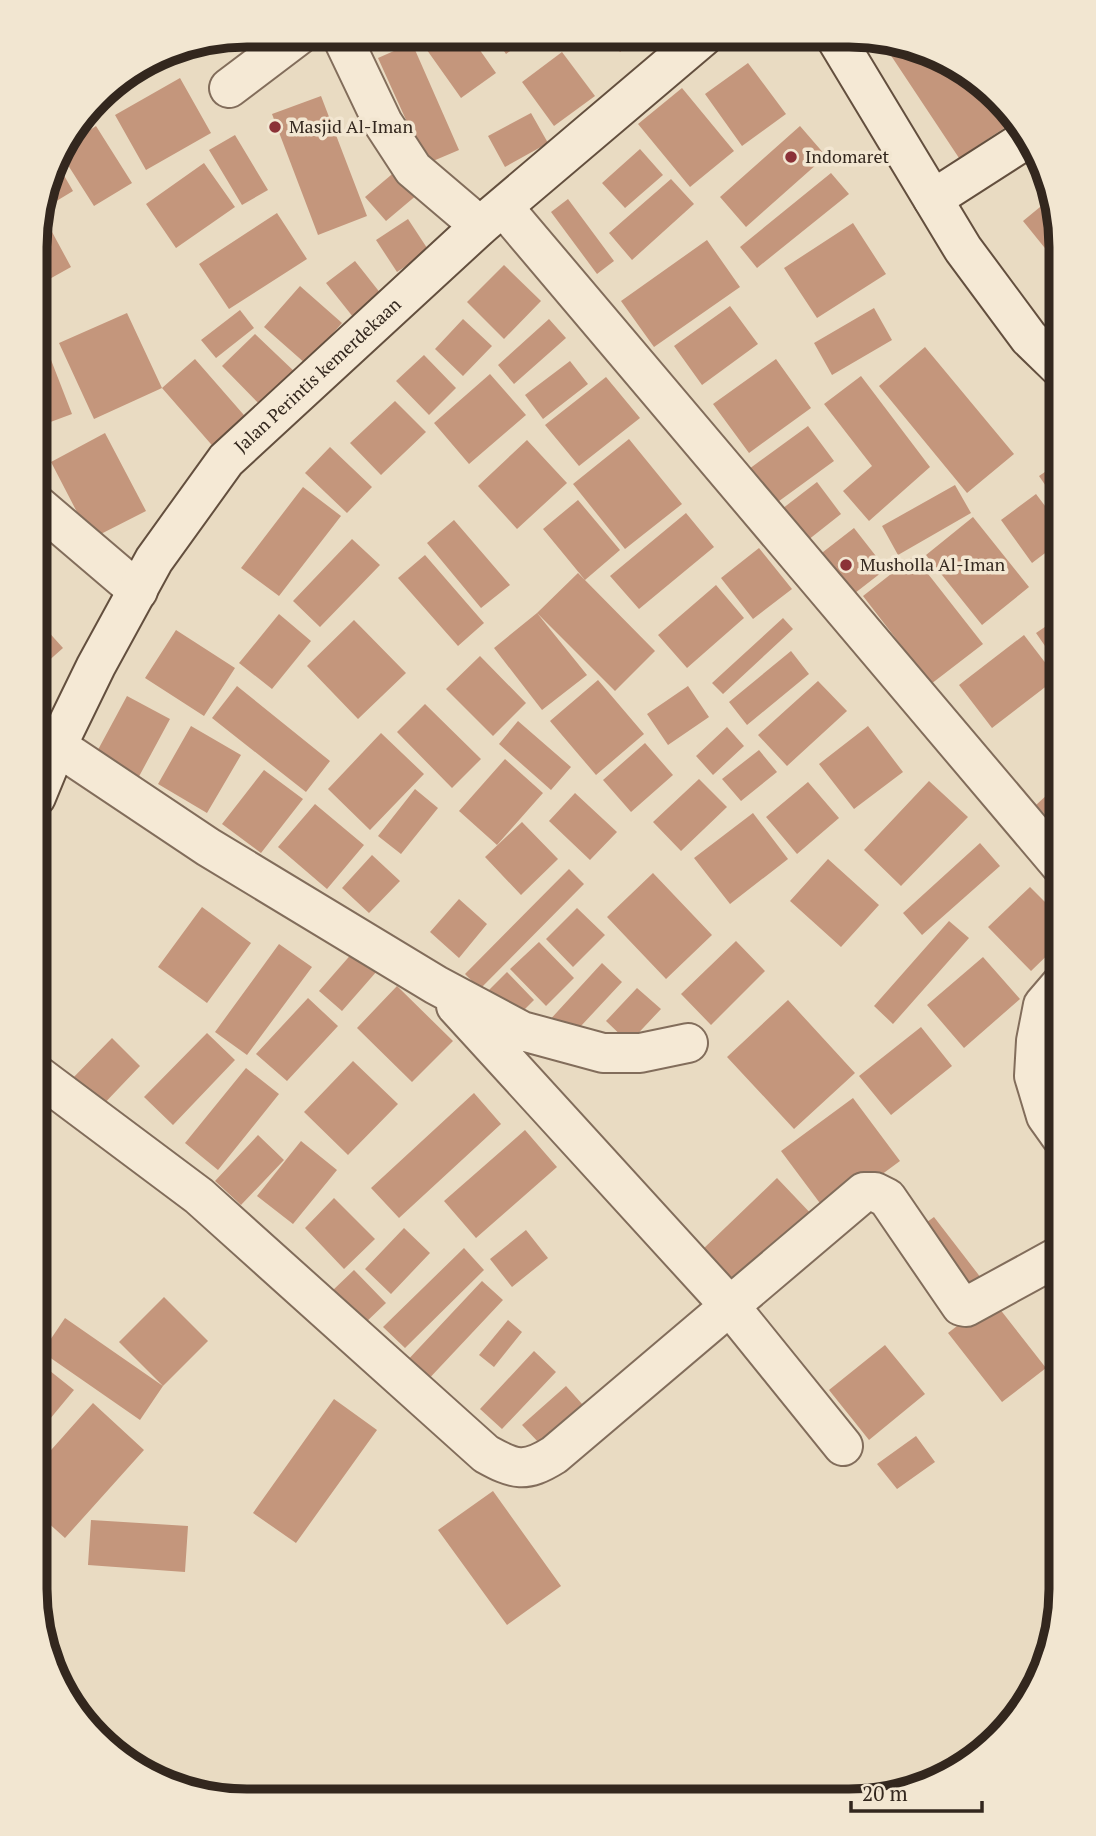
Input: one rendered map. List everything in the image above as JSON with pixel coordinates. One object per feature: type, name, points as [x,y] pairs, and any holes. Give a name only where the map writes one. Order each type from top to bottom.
[{"type":"street","name":"Jalan Perintis kemerdekaan","points":[[47,770],[96,666],[154,560],[226,460],[492,217],[691,47]]},
{"type":"street","points":[[841,47],[963,250],[1029,338],[1049,357]]},
{"type":"street","points":[[229,88],[282,48]]},
{"type":"street","points":[[347,48],[383,123],[413,169],[492,217],[1049,852]]},
{"type":"street","points":[[933,199],[1020,144]]},
{"type":"street","points":[[47,513],[138,591]]},
{"type":"street","points":[[57,746],[208,847],[436,985],[522,1031],[603,1053],[640,1053],[688,1043]]},
{"type":"street","points":[[436,985],[729,1305],[843,1446]]},
{"type":"street","points":[[1048,999],[1043,1005],[1036,1041],[1034,1076],[1048,1119]]},
{"type":"street","points":[[47,1082],[199,1196],[486,1454],[510,1467],[536,1466],[554,1455],[864,1192],[874,1192],[887,1198],[961,1306],[964,1307],[1048,1262]]},
{"type":"building","points":[[401,48],[414,48],[459,150],[426,164],[378,58]]},
{"type":"building","points":[[425,48],[478,48],[496,73],[461,98]]},
{"type":"building","points":[[502,48],[515,48],[506,54]]},
{"type":"building","points":[[562,52],[595,96],[554,126],[522,82]]},
{"type":"building","points":[[888,52],[925,62],[949,74],[990,106],[1007,126],[959,158]]},
{"type":"building","points":[[748,63],[786,114],[742,146],[705,94]]},
{"type":"building","points":[[180,78],[211,133],[146,170],[115,115]]},
{"type":"building","points":[[682,88],[734,151],[690,187],[638,124]]},
{"type":"building","points":[[321,96],[367,216],[318,235],[272,114]]},
{"type":"building","points":[[531,113],[548,143],[505,167],[488,136]]},
{"type":"building","points":[[96,126],[132,183],[94,206],[66,162],[81,136]]},
{"type":"building","points":[[800,126],[826,156],[746,227],[720,197]]},
{"type":"building","points":[[235,135],[268,190],[242,205],[209,150]]},
{"type":"building","points":[[640,149],[663,175],[625,208],[602,183]]},
{"type":"building","points":[[204,163],[235,207],[176,248],[146,204]]},
{"type":"building","points":[[397,170],[418,194],[386,221],[365,197]]},
{"type":"building","points":[[62,172],[73,191],[53,203]]},
{"type":"building","points":[[831,173],[849,194],[757,268],[740,247]]},
{"type":"building","points":[[671,179],[694,204],[632,260],[609,233]]},
{"type":"building","points":[[568,199],[614,261],[597,274],[551,212]]},
{"type":"building","points":[[1044,204],[1049,253],[1023,221]]},
{"type":"building","points":[[277,213],[307,259],[229,309],[199,264]]},
{"type":"building","points":[[408,219],[429,251],[397,272],[376,240]]},
{"type":"building","points":[[853,223],[886,274],[817,318],[784,268]]},
{"type":"building","points":[[49,226],[71,267],[47,280]]},
{"type":"building","points":[[707,240],[740,287],[654,347],[621,301]]},
{"type":"building","points":[[355,261],[385,299],[357,322],[326,283]]},
{"type":"building","points":[[504,265],[541,301],[504,339],[467,302]]},
{"type":"building","points":[[300,286],[342,323],[306,364],[264,327]]},
{"type":"building","points":[[730,306],[758,344],[702,385],[674,346]]},
{"type":"building","points":[[874,308],[892,340],[832,375],[814,343]]},
{"type":"building","points":[[240,310],[254,328],[216,358],[201,340]]},
{"type":"building","points":[[127,313],[162,388],[94,419],[59,343]]},
{"type":"building","points":[[463,319],[492,346],[463,376],[435,349]]},
{"type":"building","points":[[549,319],[566,338],[514,384],[498,365]]},
{"type":"building","points":[[255,334],[297,374],[263,408],[222,366]]},
{"type":"building","points":[[925,347],[1014,454],[967,493],[879,386]]},
{"type":"building","points":[[47,350],[72,414],[47,423]]},
{"type":"building","points":[[424,355],[456,388],[429,415],[396,381]]},
{"type":"building","points":[[195,359],[250,422],[217,451],[162,388]]},
{"type":"building","points":[[776,359],[811,408],[749,453],[713,404]]},
{"type":"building","points":[[570,361],[588,384],[543,419],[525,395]]},
{"type":"building","points":[[490,374],[526,415],[469,464],[434,423]]},
{"type":"building","points":[[861,376],[930,467],[869,521],[843,491],[872,466],[824,404]]},
{"type":"building","points":[[606,377],[640,418],[579,466],[545,425]]},
{"type":"building","points":[[395,401],[426,432],[381,475],[350,443]]},
{"type":"building","points":[[808,426],[834,461],[775,504],[749,469]]},
{"type":"building","points":[[105,433],[146,511],[91,539],[51,462]]},
{"type":"building","points":[[629,439],[682,504],[625,549],[573,484]]},
{"type":"building","points":[[527,440],[567,483],[517,529],[478,486]]},
{"type":"building","points":[[330,447],[372,487],[347,513],[305,473]]},
{"type":"building","points":[[1049,469],[1049,490],[1039,476]]},
{"type":"building","points":[[817,482],[841,514],[803,544],[778,512]]},
{"type":"building","points":[[955,485],[971,513],[898,555],[882,526]]},
{"type":"building","points":[[303,487],[341,516],[279,596],[241,568]]},
{"type":"building","points":[[1036,494],[1049,511],[1049,550],[1032,563],[1001,520]]},
{"type":"building","points":[[578,500],[620,550],[585,580],[543,529]]},
{"type":"building","points":[[686,513],[714,547],[639,609],[610,576]]},
{"type":"building","points":[[973,517],[1029,587],[982,625],[926,555]]},
{"type":"building","points":[[454,520],[510,585],[481,608],[427,543]]},
{"type":"building","points":[[854,528],[886,569],[846,600],[814,559]]},
{"type":"building","points":[[352,539],[380,565],[320,627],[293,601]]},
{"type":"building","points":[[759,548],[792,589],[753,619],[721,578]]},
{"type":"building","points":[[425,555],[484,623],[458,646],[398,578]]},
{"type":"building","points":[[914,556],[983,644],[931,684],[863,596]]},
{"type":"building","points":[[578,573],[655,651],[615,691],[537,613]]},
{"type":"building","points":[[716,585],[744,618],[687,668],[658,635]]},
{"type":"building","points":[[537,613],[587,675],[542,710],[494,648]]},
{"type":"building","points":[[279,614],[311,641],[272,689],[239,663]]},
{"type":"building","points":[[783,618],[793,629],[723,694],[712,683]]},
{"type":"building","points":[[354,620],[406,673],[358,719],[307,666]]},
{"type":"building","points":[[1049,624],[1049,651],[1036,633]]},
{"type":"building","points":[[47,630],[63,648],[47,662]]},
{"type":"building","points":[[176,630],[235,668],[204,716],[145,678]]},
{"type":"building","points":[[1024,635],[1049,667],[1049,684],[992,728],[959,685]]},
{"type":"building","points":[[791,651],[809,674],[747,725],[729,702]]},
{"type":"building","points":[[480,656],[526,703],[493,736],[446,689]]},
{"type":"building","points":[[598,680],[644,734],[596,775],[550,721]]},
{"type":"building","points":[[818,681],[847,711],[787,766],[758,735]]},
{"type":"building","points":[[237,686],[330,761],[306,792],[212,718]]},
{"type":"building","points":[[688,686],[709,717],[668,745],[647,714]]},
{"type":"building","points":[[127,696],[170,719],[136,782],[93,759]]},
{"type":"building","points":[[425,704],[481,759],[452,788],[397,732]]},
{"type":"building","points":[[518,721],[571,767],[551,790],[499,744]]},
{"type":"building","points":[[191,726],[241,755],[207,813],[158,784]]},
{"type":"building","points":[[868,726],[903,772],[854,809],[819,764]]},
{"type":"building","points":[[727,727],[744,746],[713,775],[696,756]]},
{"type":"building","points":[[381,733],[424,774],[370,830],[328,789]]},
{"type":"building","points":[[645,743],[673,775],[631,812],[603,780]]},
{"type":"building","points":[[759,750],[777,772],[741,801],[722,779]]},
{"type":"building","points":[[505,759],[543,793],[497,845],[459,811]]},
{"type":"building","points":[[264,770],[303,799],[261,853],[222,824]]},
{"type":"building","points":[[699,779],[727,807],[681,851],[653,822]]},
{"type":"building","points":[[929,781],[968,817],[901,886],[864,850]]},
{"type":"building","points":[[808,782],[839,818],[797,854],[766,817]]},
{"type":"building","points":[[415,789],[438,808],[401,854],[378,836]]},
{"type":"building","points":[[575,793],[617,832],[590,860],[549,821]]},
{"type":"building","points":[[1049,793],[1049,818],[1036,805]]},
{"type":"building","points":[[315,804],[364,845],[327,889],[278,847]]},
{"type":"building","points":[[753,813],[788,859],[730,904],[694,858]]},
{"type":"building","points":[[522,822],[558,859],[521,895],[485,857]]},
{"type":"building","points":[[980,843],[1000,866],[922,935],[903,913]]},
{"type":"building","points":[[372,855],[400,881],[369,913],[342,888]]},
{"type":"building","points":[[828,859],[879,905],[841,947],[790,901]]},
{"type":"building","points":[[569,869],[584,884],[480,989],[465,974]]},
{"type":"building","points":[[653,873],[712,935],[666,979],[607,917]]},
{"type":"building","points":[[1030,887],[1049,906],[1048,954],[1031,971],[988,927]]},
{"type":"building","points":[[459,899],[487,924],[459,958],[430,932]]},
{"type":"building","points":[[202,907],[251,943],[207,1003],[158,967]]},
{"type":"building","points":[[577,908],[605,935],[573,967],[546,939]]},
{"type":"building","points":[[949,921],[969,938],[893,1024],[874,1006]]},
{"type":"building","points":[[736,941],[765,971],[711,1025],[681,994]]},
{"type":"building","points":[[539,942],[574,978],[546,1006],[510,969]]},
{"type":"building","points":[[279,944],[312,967],[247,1055],[215,1032]]},
{"type":"building","points":[[354,951],[377,971],[342,1011],[319,991]]},
{"type":"building","points":[[983,957],[1020,999],[964,1048],[927,1005]]},
{"type":"building","points":[[602,963],[622,982],[567,1041],[547,1023]]},
{"type":"building","points":[[507,972],[534,1000],[512,1022],[484,995]]},
{"type":"building","points":[[397,986],[453,1041],[412,1082],[357,1028]]},
{"type":"building","points":[[637,988],[661,1009],[629,1043],[606,1021]]},
{"type":"building","points":[[308,998],[338,1026],[287,1081],[256,1054]]},
{"type":"building","points":[[788,1000],[855,1073],[794,1129],[727,1057]]},
{"type":"building","points":[[921,1027],[952,1066],[891,1115],[859,1076]]},
{"type":"building","points":[[207,1033],[235,1060],[173,1125],[144,1097]]},
{"type":"building","points":[[112,1038],[140,1066],[98,1110],[69,1082]]},
{"type":"building","points":[[353,1061],[398,1104],[348,1155],[304,1112]]},
{"type":"building","points":[[246,1068],[279,1094],[218,1170],[185,1143]]},
{"type":"building","points":[[474,1093],[501,1124],[399,1218],[371,1188]]},
{"type":"building","points":[[853,1098],[900,1161],[828,1214],[781,1151]]},
{"type":"building","points":[[525,1130],[557,1167],[476,1238],[444,1201]]},
{"type":"building","points":[[258,1135],[284,1160],[241,1205],[215,1181]]},
{"type":"building","points":[[301,1141],[337,1170],[293,1224],[257,1196]]},
{"type":"building","points":[[777,1178],[815,1218],[740,1290],[702,1250]]},
{"type":"building","points":[[334,1198],[375,1239],[344,1269],[305,1228]]},
{"type":"building","points":[[934,1217],[988,1287],[968,1303],[913,1232]]},
{"type":"building","points":[[404,1228],[430,1253],[391,1294],[365,1269]]},
{"type":"building","points":[[526,1230],[548,1258],[512,1287],[490,1259]]},
{"type":"building","points":[[464,1248],[484,1270],[405,1348],[383,1327]]},
{"type":"building","points":[[354,1270],[386,1303],[364,1324],[332,1291]]},
{"type":"building","points":[[482,1281],[503,1300],[424,1384],[404,1364]]},
{"type":"building","points":[[164,1297],[208,1341],[163,1386],[119,1342]]},
{"type":"building","points":[[992,1299],[1046,1368],[1002,1402],[948,1333]]},
{"type":"building","points":[[65,1318],[163,1386],[140,1420],[47,1355],[47,1345]]},
{"type":"building","points":[[508,1320],[522,1332],[494,1367],[479,1355]]},
{"type":"building","points":[[885,1345],[925,1394],[869,1440],[829,1390]]},
{"type":"building","points":[[534,1351],[556,1372],[502,1429],[480,1409]]},
{"type":"building","points":[[47,1369],[74,1390],[47,1423]]},
{"type":"building","points":[[566,1386],[583,1405],[540,1444],[522,1425]]},
{"type":"building","points":[[334,1399],[377,1430],[296,1543],[253,1513]]},
{"type":"building","points":[[93,1403],[144,1450],[65,1538],[47,1522],[47,1455]]},
{"type":"building","points":[[916,1436],[935,1462],[897,1489],[877,1464]]},
{"type":"building","points":[[493,1491],[561,1586],[507,1625],[438,1530]]},
{"type":"building","points":[[91,1520],[188,1526],[185,1572],[88,1565]]},
{"type":"place","name":"Masjid Al-Iman","points":[[275,127]]},
{"type":"place","name":"Indomaret","points":[[791,157]]},
{"type":"place","name":"Musholla Al-Iman","points":[[846,565]]}]
